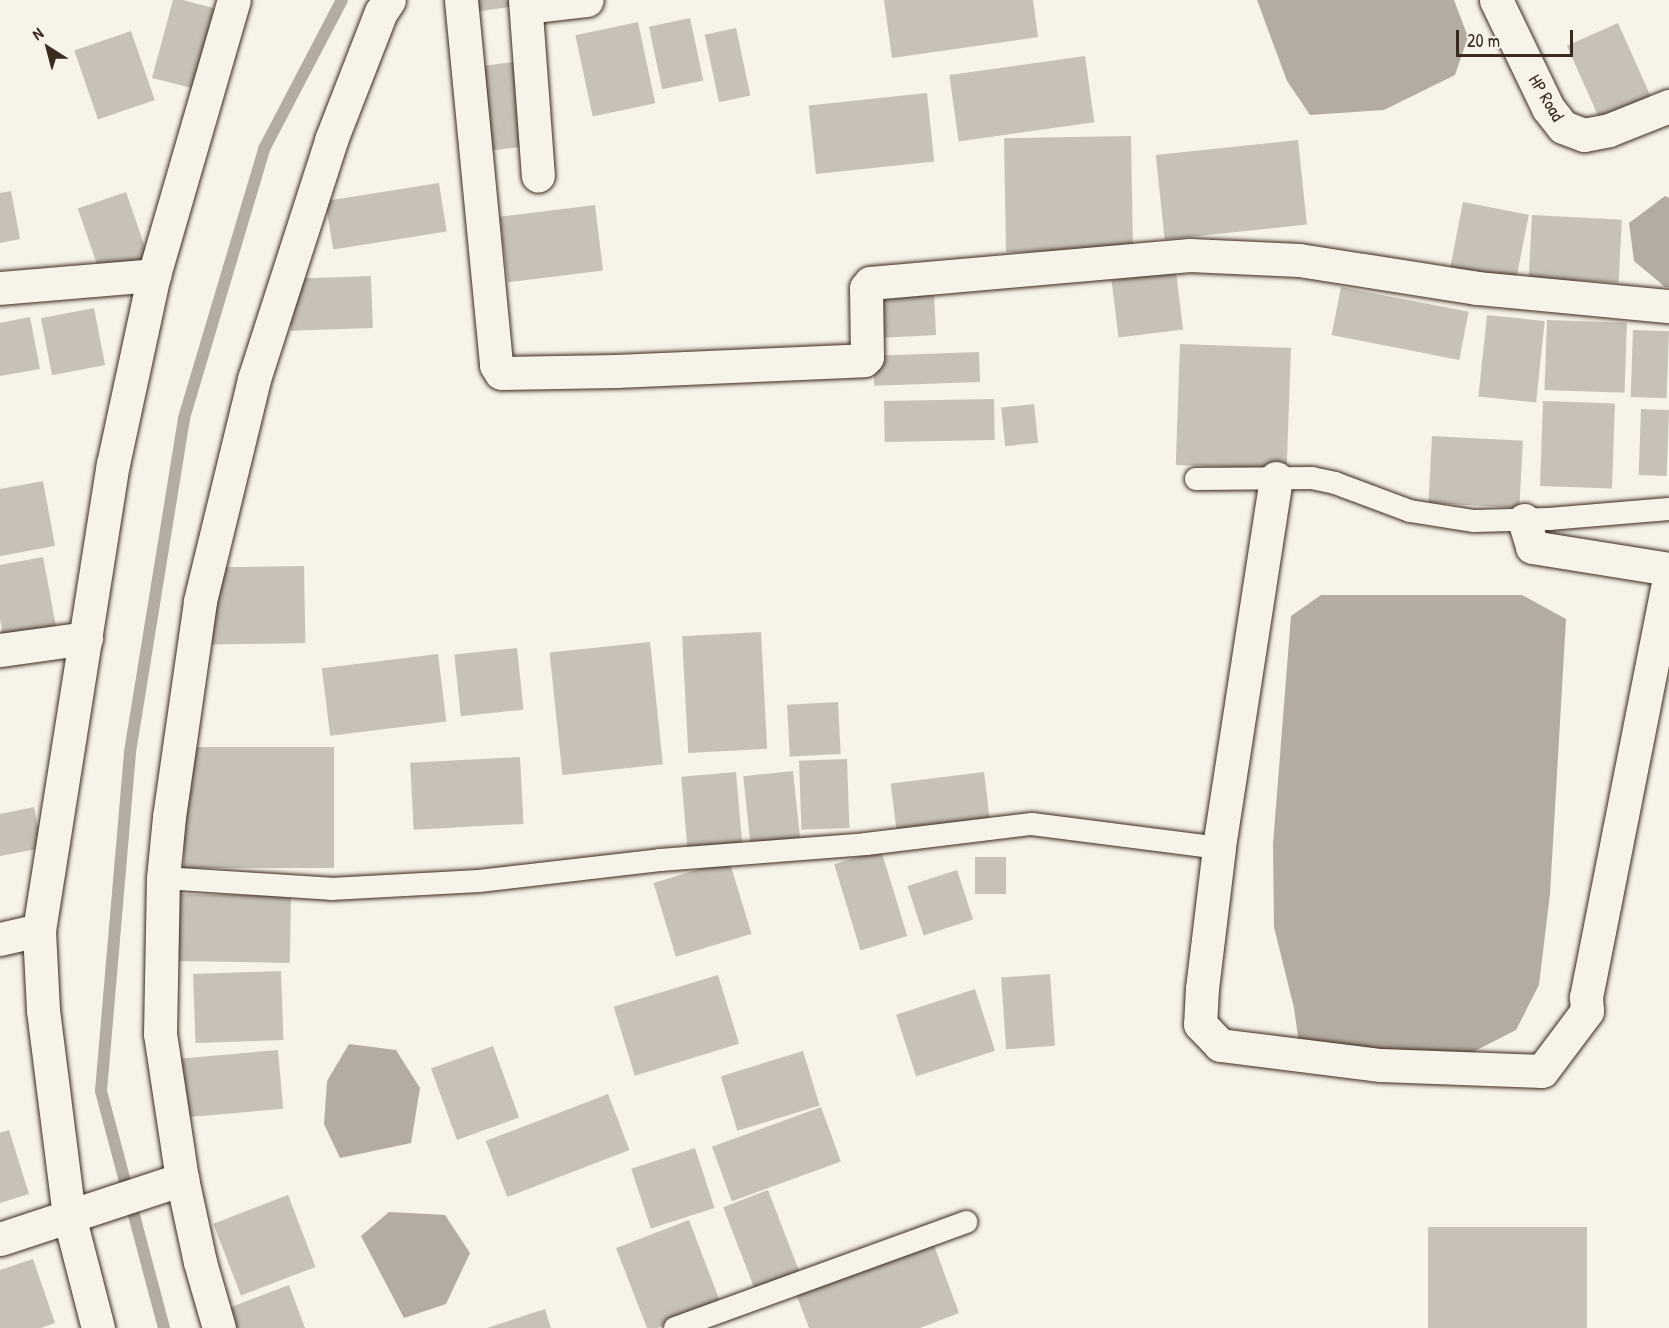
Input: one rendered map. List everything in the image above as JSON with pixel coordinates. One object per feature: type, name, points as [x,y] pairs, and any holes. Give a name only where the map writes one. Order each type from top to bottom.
[{"type":"street","points":[[98,1328],[82,1211],[43,1010],[39,930],[113,464],[154,275],[234,0]]},
{"type":"street","points":[[219,1328],[200,1262],[182,1179],[160,1034],[163,878],[200,601],[254,380],[331,140],[381,12],[389,0]]},
{"type":"street","points":[[462,0],[496,365],[501,373],[616,371],[864,360],[867,357],[866,288],[870,283],[1190,255],[1299,260],[1477,288],[1669,306]]},
{"type":"street","points":[[538,176],[525,4],[587,0]]},
{"type":"street","name":"HP Road","points":[[1496,0],[1548,108],[1563,127],[1584,135],[1609,130],[1669,106]]},
{"type":"street","points":[[0,288],[154,275]]},
{"type":"street","points":[[1276,478],[1219,849],[1200,1024],[1220,1045],[1381,1065],[1542,1071],[1587,1011],[1586,997],[1669,576]]},
{"type":"street","points":[[1524,520],[1532,547],[1669,568]]},
{"type":"street","points":[[0,650],[86,638]]},
{"type":"street","points":[[0,939],[39,930]]},
{"type":"street","points":[[0,1239],[182,1179]]},
{"type":"lane","points":[[1196,479],[1312,478],[1335,483],[1410,511],[1474,521],[1524,520],[1669,509]]},
{"type":"lane","points":[[163,878],[331,889],[479,881],[660,860],[855,845],[1032,824],[1219,849]]},
{"type":"lane","points":[[675,1328],[966,1222]]},
{"type":"shaded area","points":[[1257,0],[1454,0],[1468,37],[1455,75],[1384,110],[1310,115],[1287,81]]},
{"type":"shaded area","points":[[1665,196],[1669,198],[1669,287],[1665,287],[1634,261],[1629,223]]},
{"type":"shaded area","points":[[1321,595],[1522,595],[1566,619],[1550,894],[1539,985],[1516,1030],[1467,1055],[1300,1051],[1294,1008],[1274,927],[1273,844],[1291,616]]},
{"type":"shaded area","points":[[349,1044],[396,1050],[420,1088],[411,1143],[340,1158],[324,1124],[327,1081]]},
{"type":"shaded area","points":[[389,1212],[445,1215],[470,1253],[446,1304],[404,1318],[361,1236]]},
{"type":"building","points":[[173,0],[183,0],[225,11],[204,91],[152,78]]},
{"type":"building","points":[[467,0],[521,0],[521,5],[469,13]]},
{"type":"building","points":[[884,0],[1033,0],[1038,37],[892,58]]},
{"type":"building","points":[[690,18],[703,81],[662,89],[649,27]]},
{"type":"building","points":[[638,22],[655,103],[593,116],[575,35]]},
{"type":"building","points":[[1618,23],[1651,96],[1599,119],[1567,46]]},
{"type":"building","points":[[736,28],[750,95],[719,102],[705,35]]},
{"type":"building","points":[[131,31],[155,100],[98,120],[74,51]]},
{"type":"building","points":[[1085,56],[1094,122],[959,141],[949,75]]},
{"type":"building","points":[[515,62],[525,146],[484,151],[473,67]]},
{"type":"building","points":[[927,93],[934,162],[816,174],[809,105]]},
{"type":"building","points":[[1131,136],[1133,250],[1006,252],[1004,138]]},
{"type":"building","points":[[1298,140],[1307,225],[1165,239],[1156,155]]},
{"type":"building","points":[[439,183],[447,231],[333,249],[325,201]]},
{"type":"building","points":[[11,191],[20,239],[0,243],[0,193]]},
{"type":"building","points":[[126,192],[148,257],[100,274],[78,209]]},
{"type":"building","points":[[1463,202],[1529,215],[1516,281],[1450,268]]},
{"type":"building","points":[[595,205],[603,271],[508,282],[500,217]]},
{"type":"building","points":[[1532,215],[1622,220],[1619,283],[1529,278]]},
{"type":"building","points":[[1176,272],[1183,330],[1119,337],[1111,280]]},
{"type":"building","points":[[371,276],[373,328],[291,331],[289,279]]},
{"type":"building","points":[[1341,287],[1469,312],[1459,360],[1332,335]]},
{"type":"building","points":[[934,294],[936,335],[882,338],[880,297]]},
{"type":"building","points":[[94,308],[105,365],[52,375],[41,318]]},
{"type":"building","points":[[1487,315],[1545,321],[1536,403],[1478,397]]},
{"type":"building","points":[[30,317],[40,369],[0,376],[0,323]]},
{"type":"building","points":[[1547,320],[1627,323],[1625,393],[1545,390]]},
{"type":"building","points":[[1633,330],[1669,331],[1667,398],[1631,397]]},
{"type":"building","points":[[1180,344],[1291,348],[1287,469],[1176,465]]},
{"type":"building","points":[[979,352],[980,382],[874,386],[873,356]]},
{"type":"building","points":[[994,399],[995,440],[885,442],[884,401]]},
{"type":"building","points":[[1543,401],[1615,404],[1612,488],[1540,486]]},
{"type":"building","points":[[1034,404],[1038,443],[1005,446],[1001,407]]},
{"type":"building","points":[[1641,409],[1669,410],[1667,476],[1639,475]]},
{"type":"building","points":[[1432,436],[1523,441],[1519,508],[1428,503]]},
{"type":"building","points":[[43,481],[55,546],[0,556],[0,489]]},
{"type":"building","points":[[43,557],[57,632],[4,642],[0,619],[0,565]]},
{"type":"building","points":[[304,566],[305,643],[212,645],[211,568]]},
{"type":"building","points":[[761,632],[767,749],[688,753],[682,636]]},
{"type":"building","points":[[650,642],[663,764],[562,775],[550,653]]},
{"type":"building","points":[[517,648],[523,710],[461,716],[454,655]]},
{"type":"building","points":[[438,654],[446,721],[330,736],[322,668]]},
{"type":"building","points":[[838,702],[841,754],[790,757],[787,705]]},
{"type":"building","points":[[184,747],[334,747],[334,868],[184,868]]},
{"type":"building","points":[[520,757],[524,824],[414,830],[410,763]]},
{"type":"building","points":[[847,759],[849,828],[801,830],[799,761]]},
{"type":"building","points":[[793,771],[801,843],[751,848],[743,776]]},
{"type":"building","points":[[736,772],[742,846],[688,851],[681,777]]},
{"type":"building","points":[[984,772],[990,818],[896,829],[891,783]]},
{"type":"building","points":[[34,807],[42,848],[0,856],[0,814]]},
{"type":"building","points":[[881,850],[907,936],[860,950],[834,864]]},
{"type":"building","points":[[975,857],[1006,857],[1006,894],[975,894]]},
{"type":"building","points":[[729,860],[752,934],[676,957],[653,883]]},
{"type":"building","points":[[957,870],[973,919],[924,936],[908,886]]},
{"type":"building","points":[[178,894],[291,896],[290,963],[177,961]]},
{"type":"building","points":[[281,971],[283,1040],[195,1043],[193,974]]},
{"type":"building","points":[[1050,974],[1055,1046],[1006,1049],[1001,977]]},
{"type":"building","points":[[718,975],[739,1044],[635,1076],[614,1007]]},
{"type":"building","points":[[975,989],[995,1051],[916,1076],[896,1015]]},
{"type":"building","points":[[493,1046],[519,1117],[457,1140],[431,1069]]},
{"type":"building","points":[[278,1050],[283,1109],[184,1117],[178,1059]]},
{"type":"building","points":[[803,1051],[820,1106],[737,1131],[721,1076]]},
{"type":"building","points":[[608,1094],[630,1150],[507,1197],[486,1141]]},
{"type":"building","points":[[821,1107],[841,1162],[732,1201],[712,1147]]},
{"type":"building","points":[[9,1130],[29,1194],[0,1203],[0,1133]]},
{"type":"building","points":[[695,1148],[714,1208],[651,1229],[631,1169]]},
{"type":"building","points":[[768,1190],[801,1275],[756,1292],[723,1207]]},
{"type":"building","points":[[288,1195],[316,1267],[241,1296],[213,1224]]},
{"type":"building","points":[[689,1220],[721,1304],[657,1328],[647,1328],[616,1248]]},
{"type":"building","points":[[1428,1227],[1587,1227],[1587,1328],[1428,1328]]},
{"type":"building","points":[[932,1240],[959,1313],[920,1328],[809,1328],[795,1291]]},
{"type":"building","points":[[33,1259],[55,1323],[41,1328],[0,1328],[0,1270]]},
{"type":"building","points":[[289,1285],[305,1328],[233,1328],[226,1309]]},
{"type":"building","points":[[545,1309],[551,1328],[487,1328]]},
{"type":"waterway","points":[[164,1328],[101,1091],[130,752],[184,418],[264,149],[342,0]]}]
